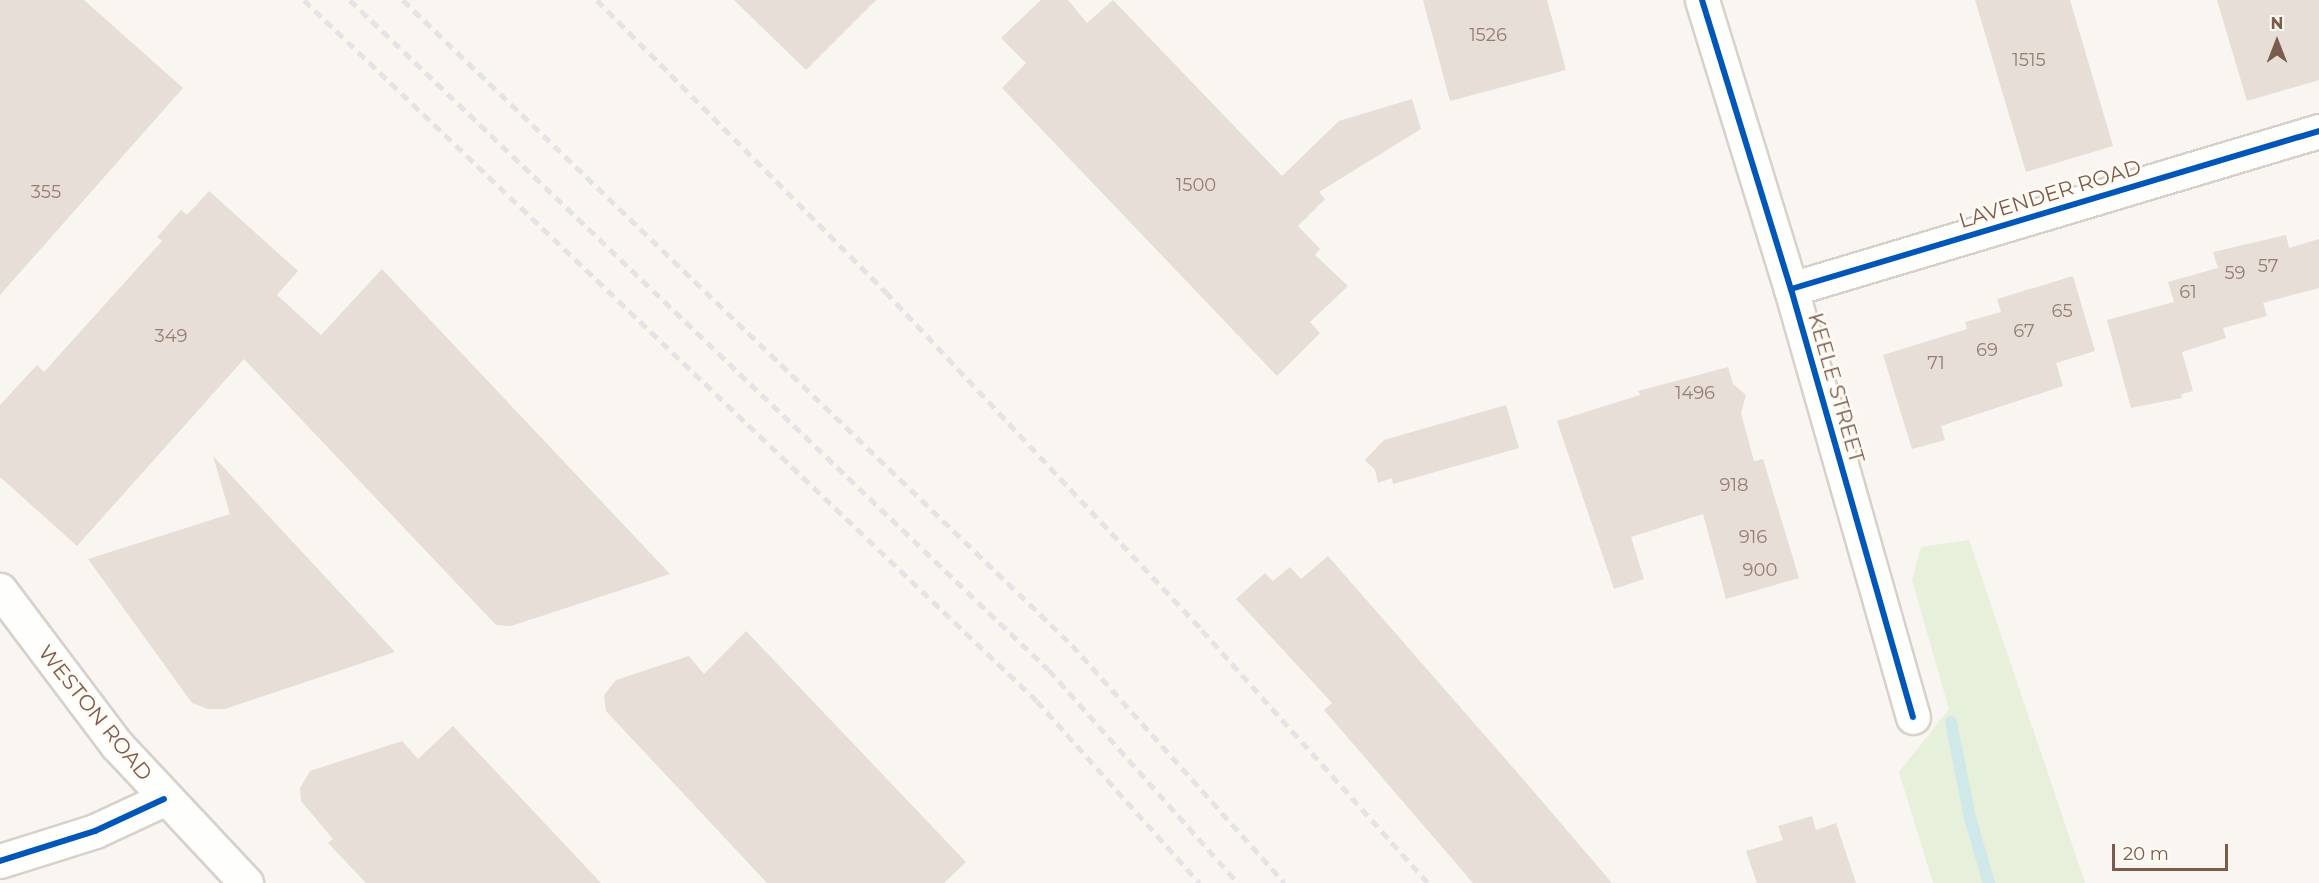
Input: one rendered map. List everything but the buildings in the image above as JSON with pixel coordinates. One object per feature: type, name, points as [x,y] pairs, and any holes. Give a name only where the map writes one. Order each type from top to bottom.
[{"type":"street","name":"KEELE STREET","points":[[1702,0],[1791,290],[1913,717]]},
{"type":"street","name":"LAVENDER ROAD","points":[[1791,290],[2319,131]]},
{"type":"street","name":"WESTON ROAD","points":[[0,590],[117,745],[164,799],[246,883]]},
{"type":"street","points":[[0,861],[95,831],[164,799]]},
{"type":"green space","points":[[1969,540],[2085,883],[1933,883],[1899,772],[1949,709],[1912,580],[1921,547]]},
{"type":"waterway","points":[[1951,722],[1970,818],[1989,883]]},
{"type":"railway","points":[[304,0],[1037,701],[1200,883]]},
{"type":"railway","points":[[350,0],[1049,670],[1238,883]]},
{"type":"railway","points":[[403,0],[1072,645],[1285,883]]},
{"type":"railway","points":[[597,0],[886,292],[1202,630],[1428,883]]},
{"type":"cycle path","points":[[1702,0],[1791,289],[1913,717]]},
{"type":"cycle path","points":[[1791,289],[2319,131]]},
{"type":"cycle path","points":[[0,861],[95,831],[164,799]]}]
